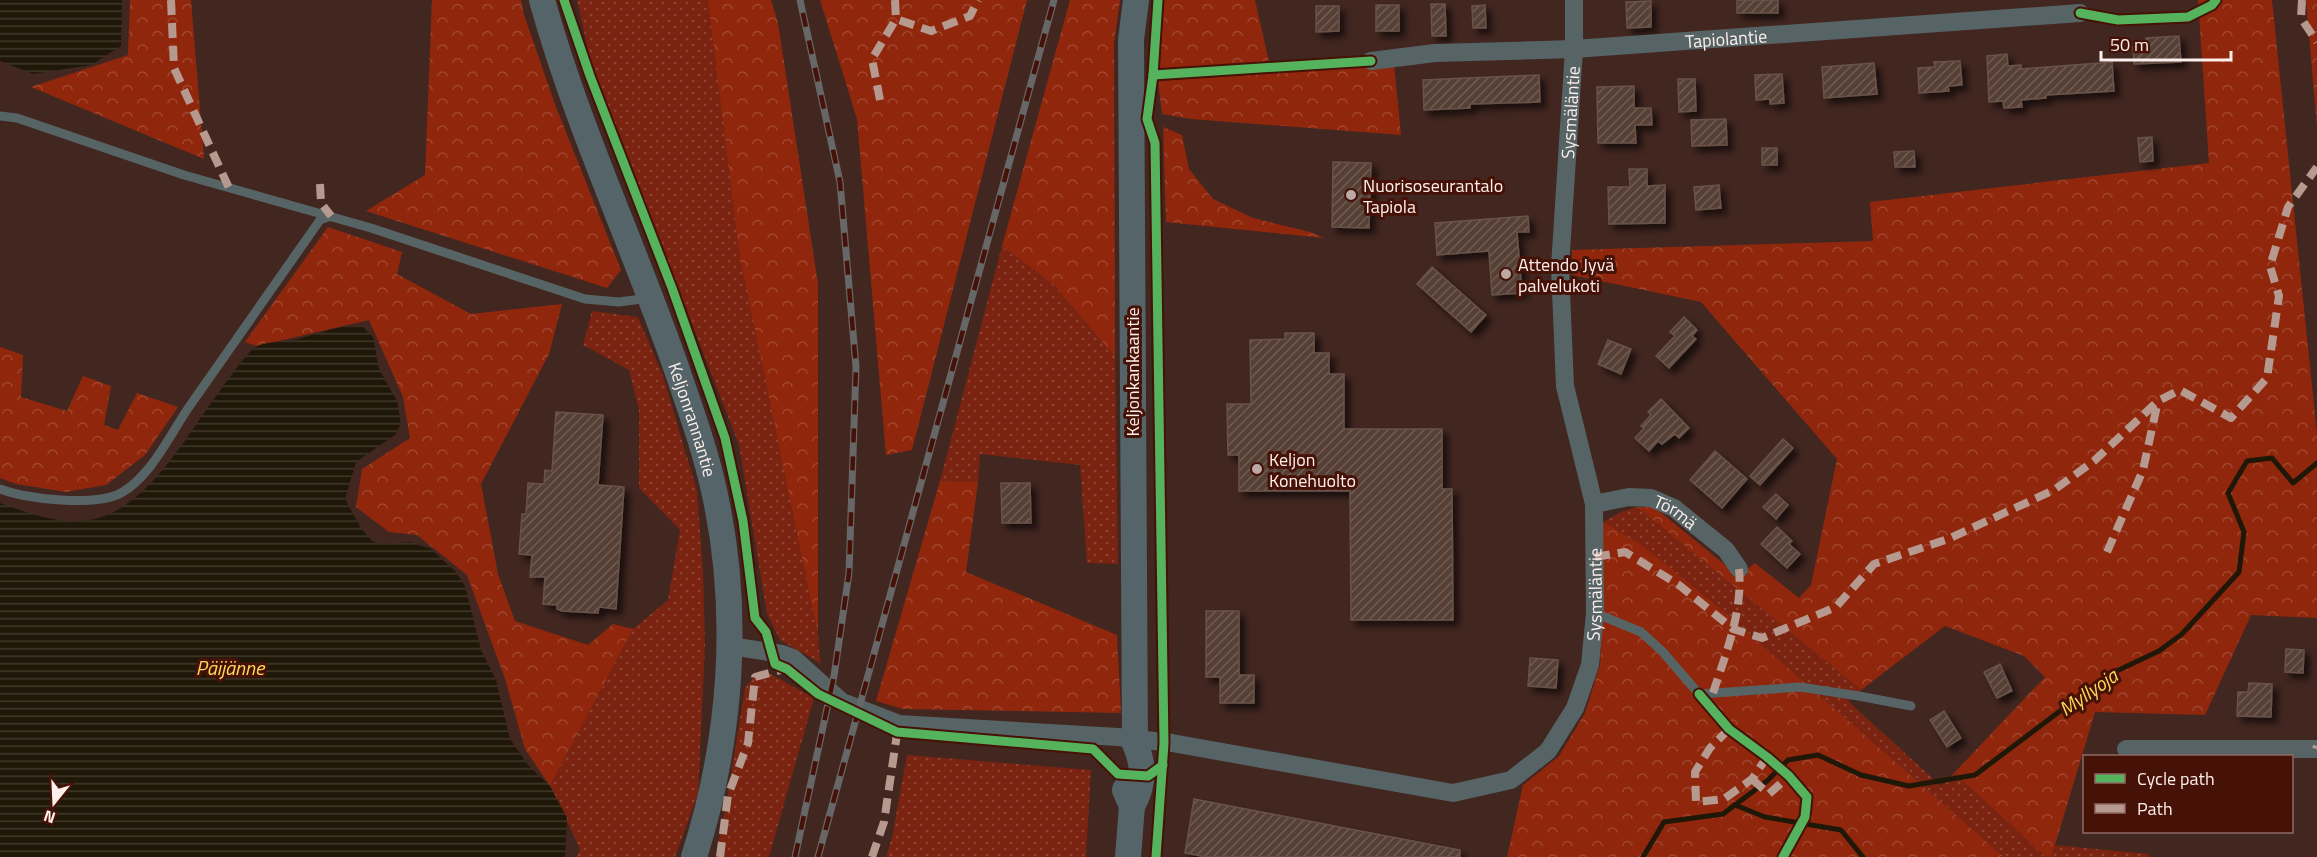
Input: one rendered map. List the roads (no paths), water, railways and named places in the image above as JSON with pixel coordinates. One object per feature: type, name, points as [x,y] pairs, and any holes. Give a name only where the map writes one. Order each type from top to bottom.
[{"type":"street","name":"Keljonrannantie","points":[[542,0],[568,80],[651,297],[704,449],[715,496],[727,584],[730,646],[718,760],[694,857]]},
{"type":"street","name":"Keljonkankaantie","points":[[1128,857],[1132,806],[1125,790],[1127,759],[1135,741],[1131,40],[1136,0]]},
{"type":"street","name":"Sysmäläntie","points":[[730,646],[782,654],[793,658],[842,702],[899,724],[1172,743],[1452,793],[1511,780],[1548,751],[1575,708],[1590,665],[1595,613],[1594,504],[1564,386],[1560,267],[1574,49],[1574,0]]},
{"type":"street","name":"Tapiolantie","points":[[1371,62],[1436,53],[1574,49],[2080,12]]},
{"type":"street","name":"Törmä","points":[[1594,504],[1629,497],[1651,498],[1674,508],[1726,550],[1739,568]]},
{"type":"street","points":[[2126,749],[2317,749]]},
{"type":"lane","points":[[0,116],[17,118],[184,175],[331,216],[585,299],[619,302],[651,297]]},
{"type":"lane","points":[[0,489],[14,494],[82,502],[120,494],[148,470],[189,407],[320,220],[331,216]]},
{"type":"lane","points":[[1595,613],[1641,632],[1662,651],[1700,694],[1800,687],[1911,706]]},
{"type":"water","points":[[0,0],[122,0],[121,46],[91,65],[33,74],[0,61]]},
{"type":"water","name":"Päijänne","points":[[342,327],[363,327],[373,337],[379,369],[397,401],[401,424],[395,435],[356,462],[345,499],[361,528],[373,542],[386,544],[410,542],[431,549],[456,572],[465,586],[481,650],[496,680],[510,739],[528,765],[550,786],[567,818],[565,857],[0,857],[0,503],[32,514],[67,521],[89,520],[110,514],[130,502],[165,467],[253,349],[261,344],[298,339]]},
{"type":"waterway","name":"Myllyoja","points":[[1643,857],[1664,822],[1723,814],[1767,781],[1788,760],[1818,755],[1861,775],[1909,786],[1975,775],[2108,675],[2159,651],[2182,634],[2239,572],[2244,532],[2228,493],[2247,461],[2272,458],[2293,483],[2317,463]]},
{"type":"waterway","points":[[1735,805],[1765,817],[1841,830],[1863,857]]},
{"type":"railway","points":[[795,857],[834,676],[849,573],[856,367],[840,182],[800,0]]},
{"type":"railway","points":[[818,857],[1054,0]]},
{"type":"place","name":"Nuorisoseurantalo Tapiola","points":[[1351,195]]},
{"type":"place","name":"Attendo Jyvä palvelukoti","points":[[1506,274]]},
{"type":"place","name":"Keljon Konehuolto","points":[[1257,469]]}]
